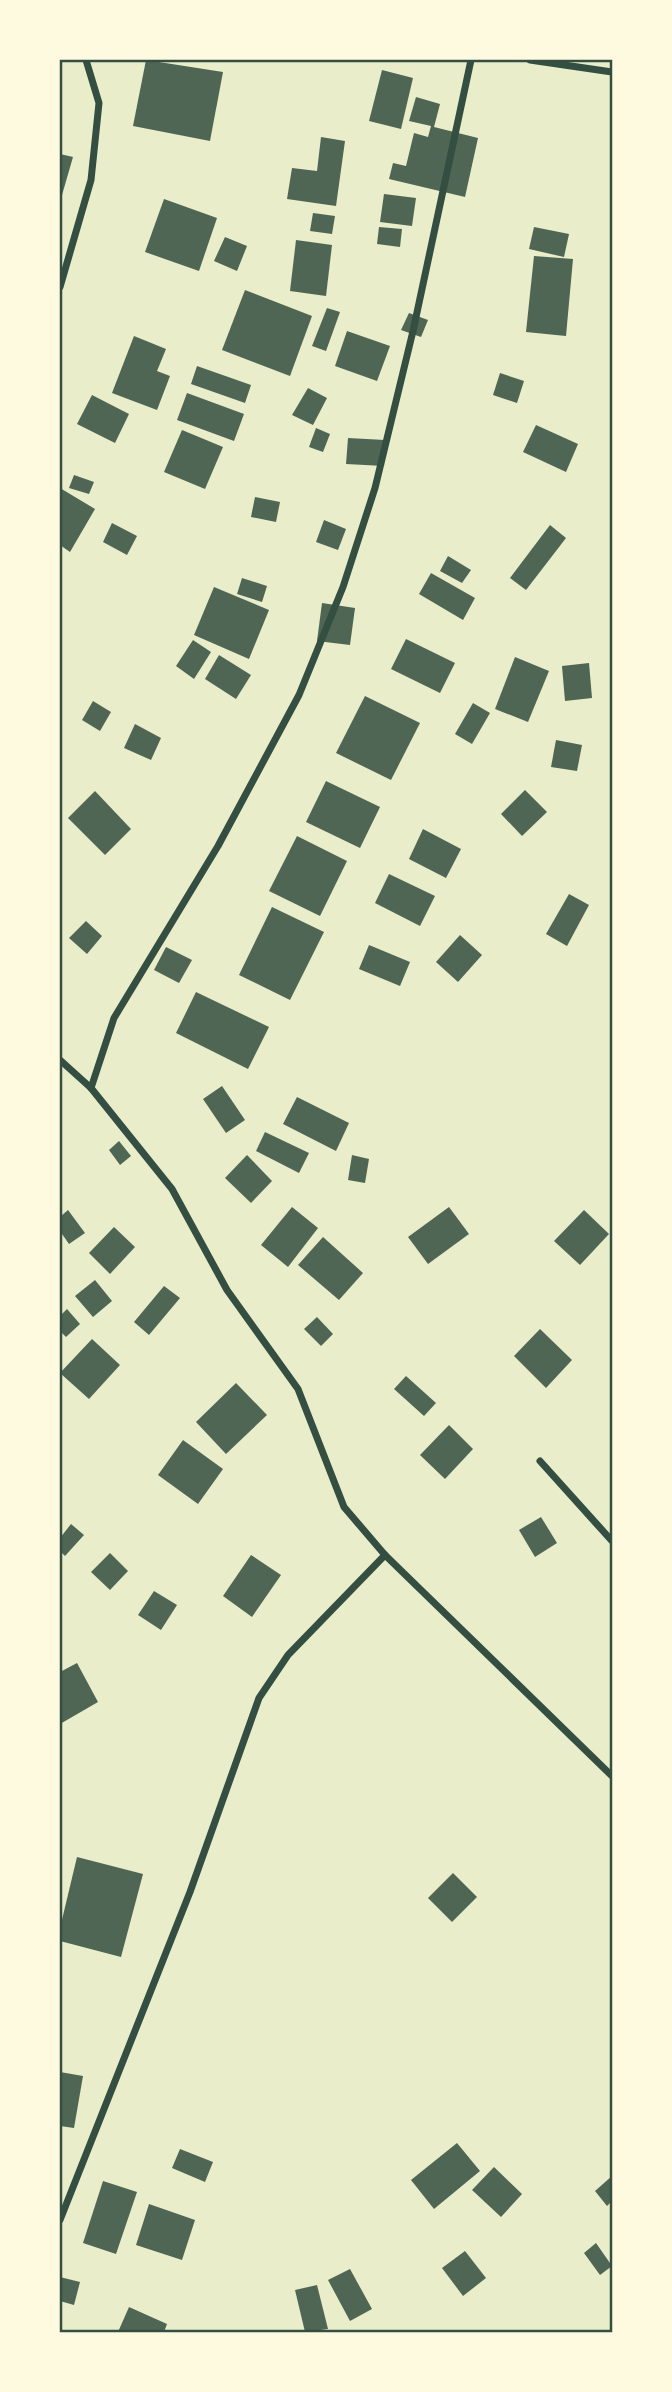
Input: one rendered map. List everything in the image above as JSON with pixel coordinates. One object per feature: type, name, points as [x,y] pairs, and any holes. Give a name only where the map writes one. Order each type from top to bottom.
[{"type":"street","points":[[60,287],[91,180],[99,103],[86,60]]},
{"type":"street","points":[[91,1088],[114,1018],[218,846],[293,707],[343,587],[375,488],[413,331],[471,60]]},
{"type":"street","points":[[530,60],[612,72]]},
{"type":"street","points":[[60,1060],[91,1088],[172,1189],[226,1290],[298,1389],[344,1507],[385,1555],[612,1776]]},
{"type":"street","points":[[540,1461],[612,1541]]},
{"type":"street","points":[[60,2220],[190,1892],[259,1698],[288,1655],[385,1555]]},
{"type":"building","points":[[146,60],[223,72],[210,141],[133,126]]},
{"type":"building","points":[[382,70],[413,78],[401,129],[369,121]]},
{"type":"building","points":[[416,97],[440,104],[434,127],[478,138],[465,197],[389,179],[393,163],[406,166],[414,133],[428,137],[431,126],[409,121]]},
{"type":"building","points":[[321,137],[345,141],[336,206],[287,199],[292,168],[317,171]]},
{"type":"building","points":[[60,154],[73,157],[60,202]]},
{"type":"building","points":[[384,194],[416,198],[412,226],[380,222]]},
{"type":"building","points":[[164,199],[217,218],[199,271],[145,252]]},
{"type":"building","points":[[313,213],[335,216],[332,234],[310,231]]},
{"type":"building","points":[[379,227],[402,229],[400,247],[377,244]]},
{"type":"building","points":[[534,227],[569,234],[564,257],[529,249]]},
{"type":"building","points":[[225,237],[247,246],[237,271],[214,261]]},
{"type":"building","points":[[296,240],[332,245],[326,296],[290,291]]},
{"type":"building","points":[[534,256],[573,259],[566,336],[526,332]]},
{"type":"building","points":[[245,290],[312,316],[290,376],[222,350]]},
{"type":"building","points":[[327,308],[340,312],[326,351],[312,346]]},
{"type":"building","points":[[409,313],[428,320],[421,337],[401,330]]},
{"type":"building","points":[[347,331],[390,346],[377,381],[335,366]]},
{"type":"building","points":[[134,336],[166,349],[157,371],[170,376],[157,410],[112,393]]},
{"type":"building","points":[[197,366],[251,385],[245,403],[191,384]]},
{"type":"building","points":[[500,373],[524,381],[517,403],[493,395]]},
{"type":"building","points":[[308,388],[327,398],[313,425],[292,415]]},
{"type":"building","points":[[187,393],[244,414],[234,441],[177,420]]},
{"type":"building","points":[[92,395],[129,414],[115,443],[77,424]]},
{"type":"building","points":[[536,425],[578,444],[566,472],[523,452]]},
{"type":"building","points":[[316,428],[330,434],[323,452],[309,447]]},
{"type":"building","points":[[182,430],[223,447],[205,489],[164,472]]},
{"type":"building","points":[[348,438],[385,440],[384,466],[346,464]]},
{"type":"building","points":[[74,475],[94,482],[89,494],[69,488]]},
{"type":"building","points":[[60,488],[95,509],[70,552],[60,545]]},
{"type":"building","points":[[255,497],[280,502],[276,522],[251,517]]},
{"type":"building","points":[[324,520],[346,529],[338,550],[316,542]]},
{"type":"building","points":[[112,523],[137,536],[127,555],[103,542]]},
{"type":"building","points":[[550,525],[566,538],[526,590],[510,578]]},
{"type":"building","points":[[448,556],[471,570],[462,583],[440,571]]},
{"type":"building","points":[[431,573],[475,598],[463,620],[419,594]]},
{"type":"building","points":[[242,578],[267,586],[262,602],[237,594]]},
{"type":"building","points":[[214,587],[269,610],[249,659],[194,635]]},
{"type":"building","points":[[322,603],[355,608],[350,645],[317,641]]},
{"type":"building","points":[[406,639],[455,663],[440,693],[391,669]]},
{"type":"building","points":[[193,640],[211,652],[194,679],[176,666]]},
{"type":"building","points":[[219,655],[251,675],[236,699],[205,679]]},
{"type":"building","points":[[515,657],[549,671],[528,722],[495,709]]},
{"type":"building","points":[[589,663],[592,698],[565,701],[562,666]]},
{"type":"building","points":[[365,696],[420,723],[391,780],[336,753]]},
{"type":"building","points":[[93,701],[111,712],[100,731],[82,720]]},
{"type":"building","points":[[473,703],[490,713],[472,744],[455,734]]},
{"type":"building","points":[[135,724],[161,738],[151,760],[124,748]]},
{"type":"building","points":[[556,740],[582,745],[577,771],[551,767]]},
{"type":"building","points":[[326,781],[380,807],[360,848],[306,822]]},
{"type":"building","points":[[525,790],[547,812],[522,836],[501,814]]},
{"type":"building","points":[[95,791],[131,829],[105,855],[68,818]]},
{"type":"building","points":[[423,829],[461,849],[446,878],[409,859]]},
{"type":"building","points":[[297,836],[347,861],[320,916],[269,891]]},
{"type":"building","points":[[389,874],[435,896],[420,926],[375,903]]},
{"type":"building","points":[[569,894],[589,905],[567,946],[546,934]]},
{"type":"building","points":[[272,907],[324,932],[290,1000],[239,975]]},
{"type":"building","points":[[86,921],[102,936],[87,954],[69,938]]},
{"type":"building","points":[[460,935],[482,955],[458,982],[436,962]]},
{"type":"building","points":[[369,945],[410,962],[400,986],[359,969]]},
{"type":"building","points":[[166,947],[192,960],[179,983],[154,970]]},
{"type":"building","points":[[196,992],[269,1027],[248,1069],[176,1033]]},
{"type":"building","points":[[222,1086],[245,1120],[226,1133],[203,1099]]},
{"type":"building","points":[[297,1097],[349,1123],[336,1151],[283,1124]]},
{"type":"building","points":[[265,1132],[309,1153],[299,1173],[256,1151]]},
{"type":"building","points":[[119,1141],[131,1156],[120,1165],[109,1150]]},
{"type":"building","points":[[247,1155],[272,1181],[251,1203],[225,1178]]},
{"type":"building","points":[[352,1155],[369,1159],[365,1183],[348,1180]]},
{"type":"building","points":[[292,1207],[318,1228],[288,1267],[261,1245]]},
{"type":"building","points":[[449,1207],[469,1234],[428,1264],[408,1237]]},
{"type":"building","points":[[68,1210],[85,1233],[69,1244],[60,1231],[60,1217]]},
{"type":"building","points":[[584,1210],[609,1234],[580,1265],[554,1241]]},
{"type":"building","points":[[114,1227],[135,1247],[110,1274],[89,1253]]},
{"type":"building","points":[[323,1237],[363,1273],[339,1300],[298,1265]]},
{"type":"building","points":[[95,1280],[112,1301],[93,1317],[75,1296]]},
{"type":"building","points":[[164,1286],[180,1298],[149,1335],[134,1322]]},
{"type":"building","points":[[67,1309],[80,1324],[66,1337],[60,1331],[60,1316]]},
{"type":"building","points":[[317,1317],[333,1334],[321,1346],[304,1329]]},
{"type":"building","points":[[540,1329],[572,1360],[546,1388],[514,1356]]},
{"type":"building","points":[[92,1339],[120,1365],[89,1399],[60,1373]]},
{"type":"building","points":[[406,1376],[436,1403],[424,1416],[394,1389]]},
{"type":"building","points":[[236,1383],[267,1415],[226,1454],[196,1422]]},
{"type":"building","points":[[449,1425],[473,1449],[445,1479],[420,1455]]},
{"type":"building","points":[[183,1440],[223,1469],[198,1504],[158,1475]]},
{"type":"building","points":[[541,1517],[557,1543],[535,1557],[519,1530]]},
{"type":"building","points":[[71,1524],[84,1535],[65,1556],[60,1551],[60,1538]]},
{"type":"building","points":[[110,1553],[128,1571],[110,1590],[91,1572]]},
{"type":"building","points":[[251,1555],[281,1575],[252,1617],[223,1596]]},
{"type":"building","points":[[154,1591],[177,1605],[161,1630],[138,1615]]},
{"type":"building","points":[[77,1663],[98,1702],[60,1724],[60,1672]]},
{"type":"building","points":[[77,1857],[143,1874],[121,1957],[60,1941],[60,1928]]},
{"type":"building","points":[[453,1873],[477,1897],[452,1922],[428,1898]]},
{"type":"building","points":[[60,2072],[83,2076],[74,2128],[60,2126]]},
{"type":"building","points":[[457,2143],[480,2171],[434,2209],[411,2180]]},
{"type":"building","points":[[180,2149],[213,2162],[205,2182],[172,2168]]},
{"type":"building","points":[[494,2167],[522,2194],[501,2217],[472,2190]]},
{"type":"building","points":[[612,2176],[612,2201],[607,2206],[595,2191]]},
{"type":"building","points":[[103,2181],[137,2192],[116,2254],[83,2243]]},
{"type":"building","points":[[149,2204],[195,2220],[182,2260],[136,2245]]},
{"type":"building","points":[[596,2243],[612,2266],[600,2275],[584,2253]]},
{"type":"building","points":[[465,2251],[486,2278],[463,2296],[442,2268]]},
{"type":"building","points":[[350,2269],[372,2309],[350,2321],[328,2280]]},
{"type":"building","points":[[60,2277],[80,2282],[74,2305],[60,2301]]},
{"type":"building","points":[[317,2285],[328,2329],[305,2332],[295,2290]]},
{"type":"building","points":[[129,2307],[167,2324],[164,2332],[118,2332]]}]
